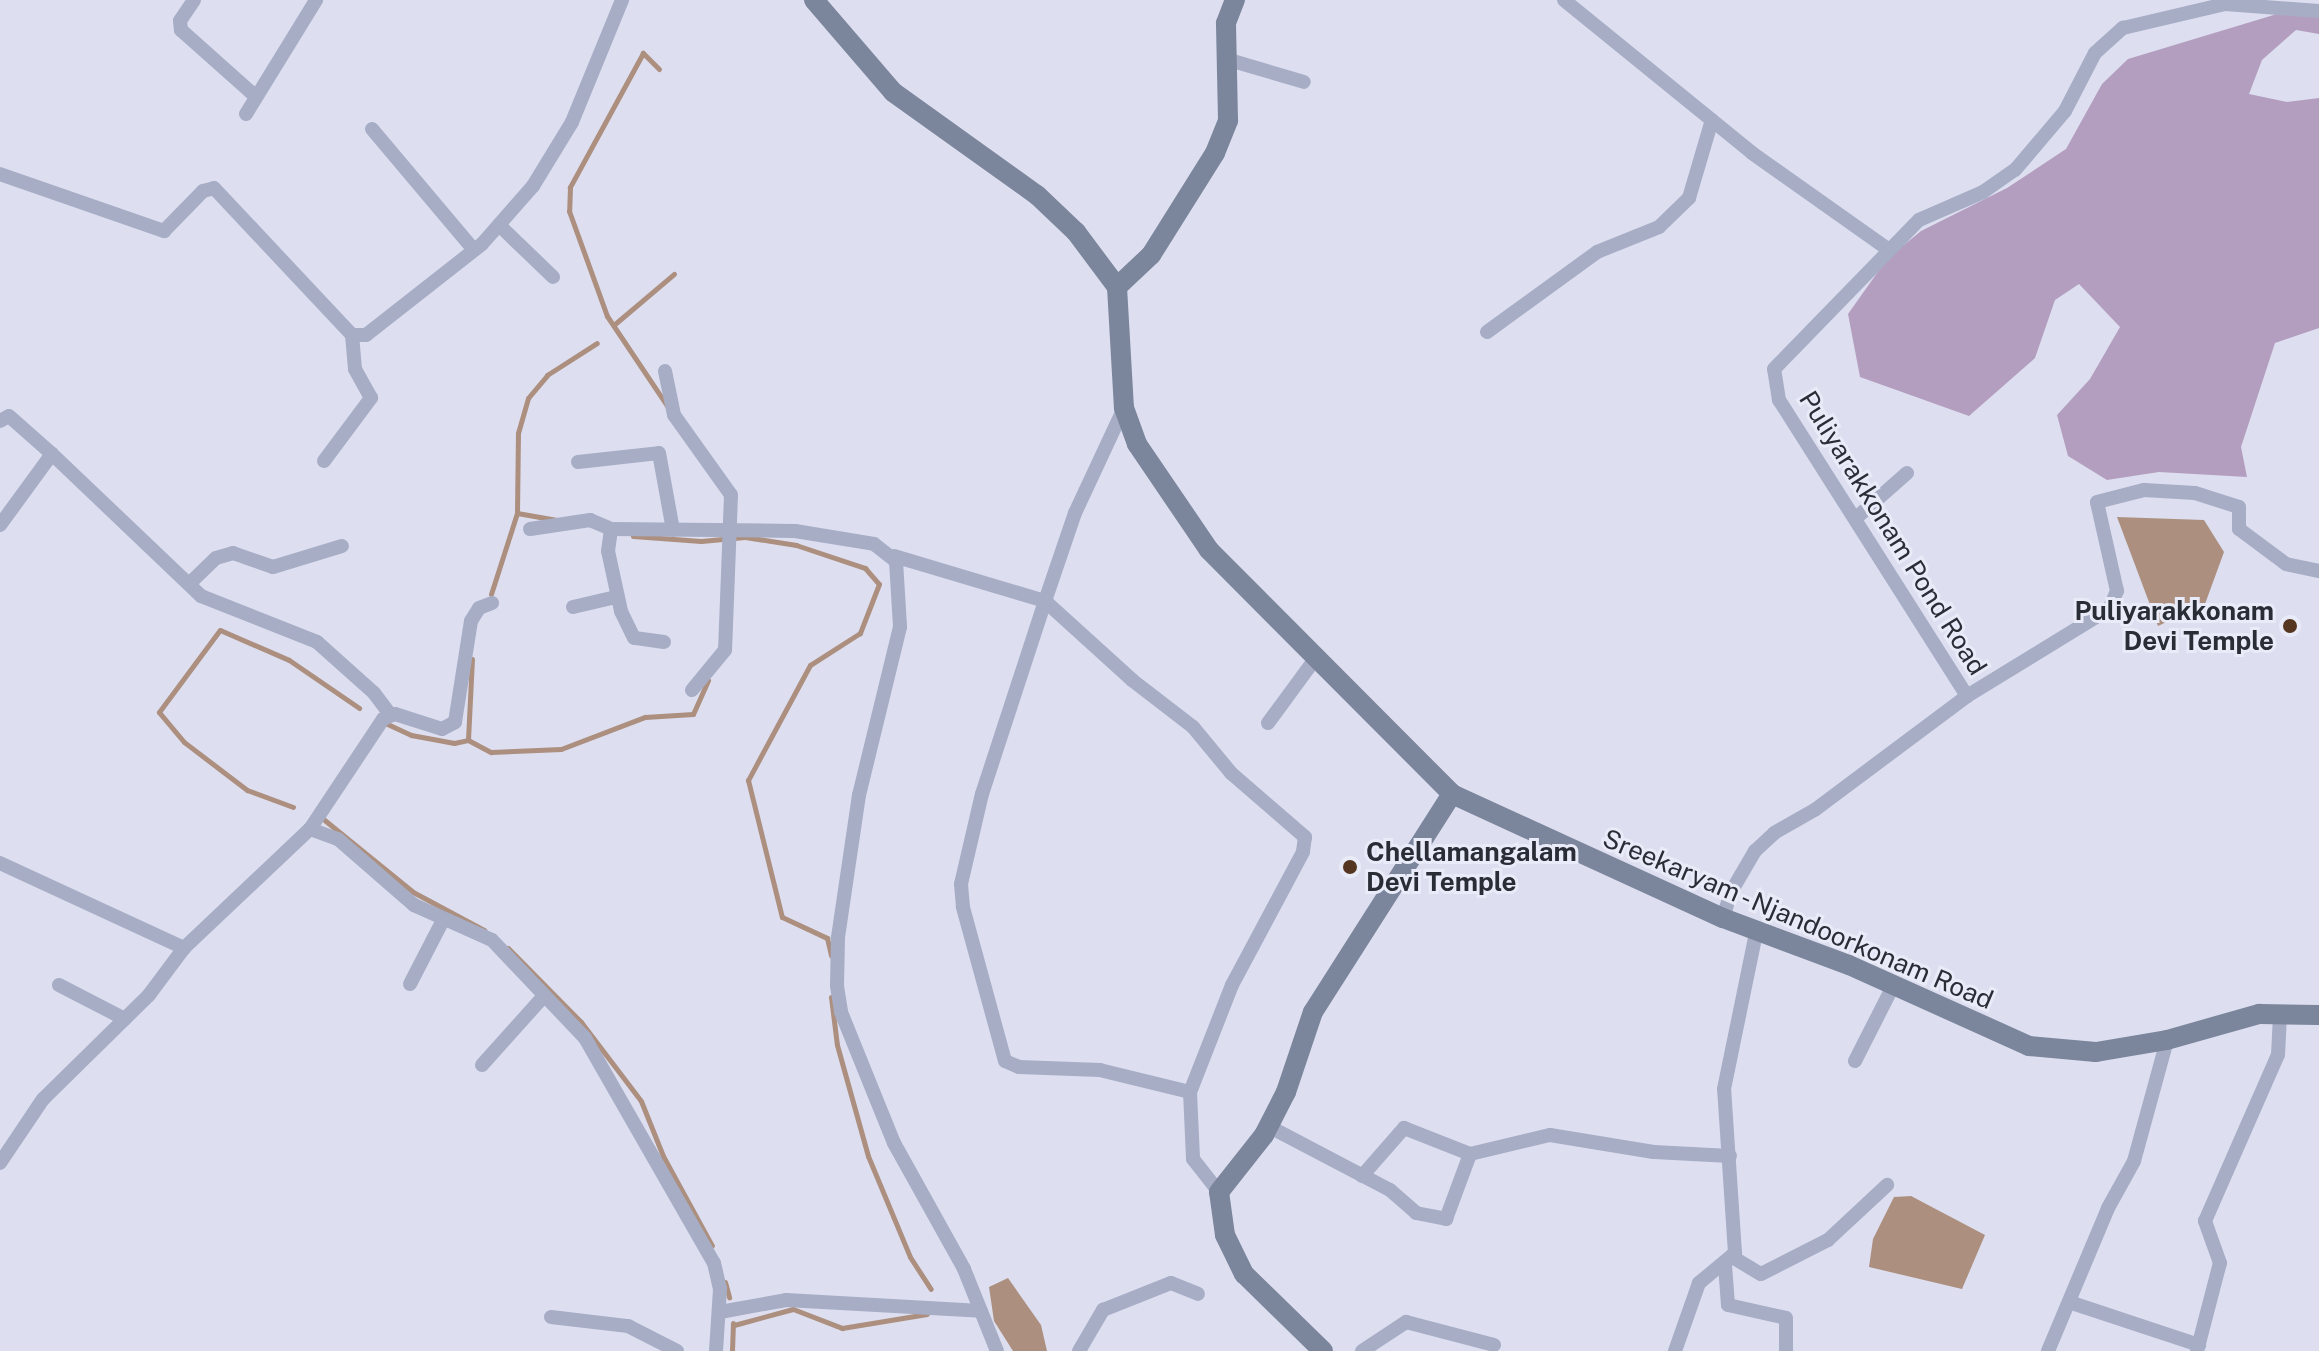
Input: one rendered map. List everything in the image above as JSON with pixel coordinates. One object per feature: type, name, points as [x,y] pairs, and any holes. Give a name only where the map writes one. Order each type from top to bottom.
[{"type":"main road","points":[[814,0],[893,92],[1037,195],[1076,232],[1117,287],[1151,255],[1215,153],[1228,120],[1226,23],[1235,0]]},
{"type":"main road","name":"Sreekaryam - Njandoorkonam Road","points":[[1117,287],[1124,408],[1137,444],[1209,550],[1452,794],[1756,933],[1893,986],[2029,1046],[2096,1052],[2167,1040],[2259,1014],[2319,1015]]},
{"type":"main road","points":[[1323,1351],[1244,1274],[1225,1235],[1219,1192],[1268,1126],[1313,1012],[1452,794]]},
{"type":"street","points":[[194,0],[180,21],[181,30],[255,96]]},
{"type":"street","points":[[246,114],[316,0]]},
{"type":"street","points":[[352,335],[366,335],[474,250],[533,186],[572,122],[622,0]]},
{"type":"street","points":[[1564,0],[1712,120],[1889,250],[1919,220],[1983,192],[2015,170],[2065,111],[2095,53],[2123,28],[2210,3],[2319,11]]},
{"type":"street","points":[[1226,59],[1304,82]]},
{"type":"street","points":[[1487,332],[1597,252],[1659,227],[1689,198],[1712,120]]},
{"type":"street","points":[[372,129],[474,250]]},
{"type":"street","points":[[0,174],[164,231],[203,191],[214,188],[352,335],[355,369],[371,398],[324,461]]},
{"type":"street","points":[[499,225],[553,277]]},
{"type":"street","name":"Puliyarakkonam Pond Road","points":[[1889,250],[1774,369],[1779,400],[1967,696]]},
{"type":"street","points":[[665,371],[674,415],[731,495],[725,650],[692,690]]},
{"type":"street","points":[[1124,408],[1075,513],[982,794],[961,884],[1002,1055],[1010,1065],[1100,1070],[1190,1092]]},
{"type":"street","points":[[0,421],[9,416],[189,584],[238,612],[317,642],[374,693],[390,714],[442,729],[455,722],[471,621],[479,608],[492,603]]},
{"type":"street","points":[[578,462],[659,453],[673,530]]},
{"type":"street","points":[[0,525],[52,454]]},
{"type":"street","points":[[1856,518],[1907,473]]},
{"type":"street","points":[[1723,918],[1731,892],[1755,851],[1774,833],[1816,809],[1967,696],[2109,609],[2117,591],[2097,502],[2144,490],[2195,493],[2239,507],[2239,529],[2286,564],[2319,571]]},
{"type":"street","points":[[530,529],[590,520],[611,529],[732,529],[853,539],[894,556],[1045,601],[1132,680],[1193,727],[1231,773],[1305,837],[1303,852],[1232,985],[1190,1092],[1193,1159],[1219,1192]]},
{"type":"street","points":[[611,529],[607,540],[616,597],[634,638],[664,642]]},
{"type":"street","points":[[189,584],[216,558],[233,553],[273,567],[342,546]]},
{"type":"street","points":[[894,556],[900,627],[859,795],[838,938],[837,986],[841,1012],[894,1143],[958,1257],[997,1351]]},
{"type":"street","points":[[573,607],[616,597]]},
{"type":"street","points":[[1268,723],[1315,659]]},
{"type":"street","points":[[0,1163],[43,1099],[125,1019],[184,948],[310,829],[390,714]]},
{"type":"street","points":[[310,829],[338,839],[414,905],[492,940],[514,958],[543,997],[585,1038],[681,1198],[714,1263],[720,1312],[716,1351]]},
{"type":"street","points":[[0,863],[184,948]]},
{"type":"street","points":[[410,984],[443,920]]},
{"type":"street","points":[[1756,933],[1724,1089],[1730,1156],[1728,1305],[1786,1318],[1786,1351]]},
{"type":"street","points":[[59,985],[125,1019]]},
{"type":"street","points":[[1855,1061],[1893,986]]},
{"type":"street","points":[[482,1065],[543,997]]},
{"type":"street","points":[[2072,1303],[2198,1348],[2220,1263],[2205,1221],[2278,1055],[2280,1015]]},
{"type":"street","points":[[2048,1351],[2072,1303],[2108,1208],[2134,1161],[2167,1040]]},
{"type":"street","points":[[1268,1126],[1390,1190],[1416,1213],[1446,1219],[1470,1154]]},
{"type":"street","points":[[1362,1176],[1404,1128],[1470,1154],[1550,1135],[1654,1152],[1730,1156]]},
{"type":"street","points":[[1729,1262],[1761,1274],[1828,1240],[1887,1185]]},
{"type":"street","points":[[1677,1350],[1699,1283],[1729,1262]]},
{"type":"street","points":[[1079,1351],[1103,1310],[1171,1283],[1198,1294]]},
{"type":"street","points":[[720,1312],[786,1300],[981,1311]]},
{"type":"street","points":[[551,1317],[628,1326],[677,1351]]},
{"type":"street","points":[[1362,1351],[1406,1322],[1494,1345]]},
{"type":"shaded area","points":[[2277,14],[2319,17],[2319,34],[2296,30],[2262,60],[2249,94],[2287,102],[2319,98],[2319,328],[2275,343],[2241,447],[2247,477],[2159,472],[2107,480],[2068,456],[2057,415],[2090,379],[2120,327],[2079,284],[2055,300],[2035,358],[1969,416],[1860,377],[1848,314],[1887,259],[1921,231],[2007,188],[2066,149],[2102,84],[2128,59]]},
{"type":"shaded area","points":[[2117,517],[2204,520],[2224,552],[2205,604],[2158,626]]},
{"type":"shaded area","points":[[1911,1196],[1985,1235],[1962,1289],[1869,1267],[1873,1239],[1894,1197]]},
{"type":"shaded area","points":[[1008,1278],[1041,1325],[1047,1351],[1013,1351],[994,1321],[989,1287]]},
{"type":"waterway","points":[[659,69],[643,53],[570,187],[569,211],[607,316],[668,407]]},
{"type":"waterway","points":[[616,323],[674,274]]},
{"type":"waterway","points":[[491,594],[517,513],[518,433],[528,398],[547,375],[597,343]]},
{"type":"waterway","points":[[517,513],[555,520]]},
{"type":"waterway","points":[[633,536],[701,541],[745,537],[796,545],[865,568],[879,584],[860,633],[810,665],[748,780],[782,917],[827,938],[831,956]]},
{"type":"waterway","points":[[293,807],[247,790],[184,742],[159,712],[220,630],[289,660],[359,708]]},
{"type":"waterway","points":[[383,722],[411,735],[454,743],[468,740],[472,659]]},
{"type":"waterway","points":[[468,740],[491,752],[561,749],[645,717],[693,714],[708,680]]},
{"type":"waterway","points":[[322,818],[413,892],[484,930]]},
{"type":"waterway","points":[[508,948],[581,1022],[641,1101],[663,1156],[712,1246]]},
{"type":"waterway","points":[[831,997],[837,1045],[868,1156],[910,1257],[931,1289]]},
{"type":"waterway","points":[[725,1282],[729,1297]]},
{"type":"waterway","points":[[734,1325],[793,1309],[842,1328],[927,1314]]},
{"type":"waterway","points":[[732,1351],[733,1323]]},
{"type":"place","name":"Puliyarakkonam Devi Temple","points":[[2290,626]]},
{"type":"place","name":"Chellamangalam Devi Temple","points":[[1350,867]]}]
